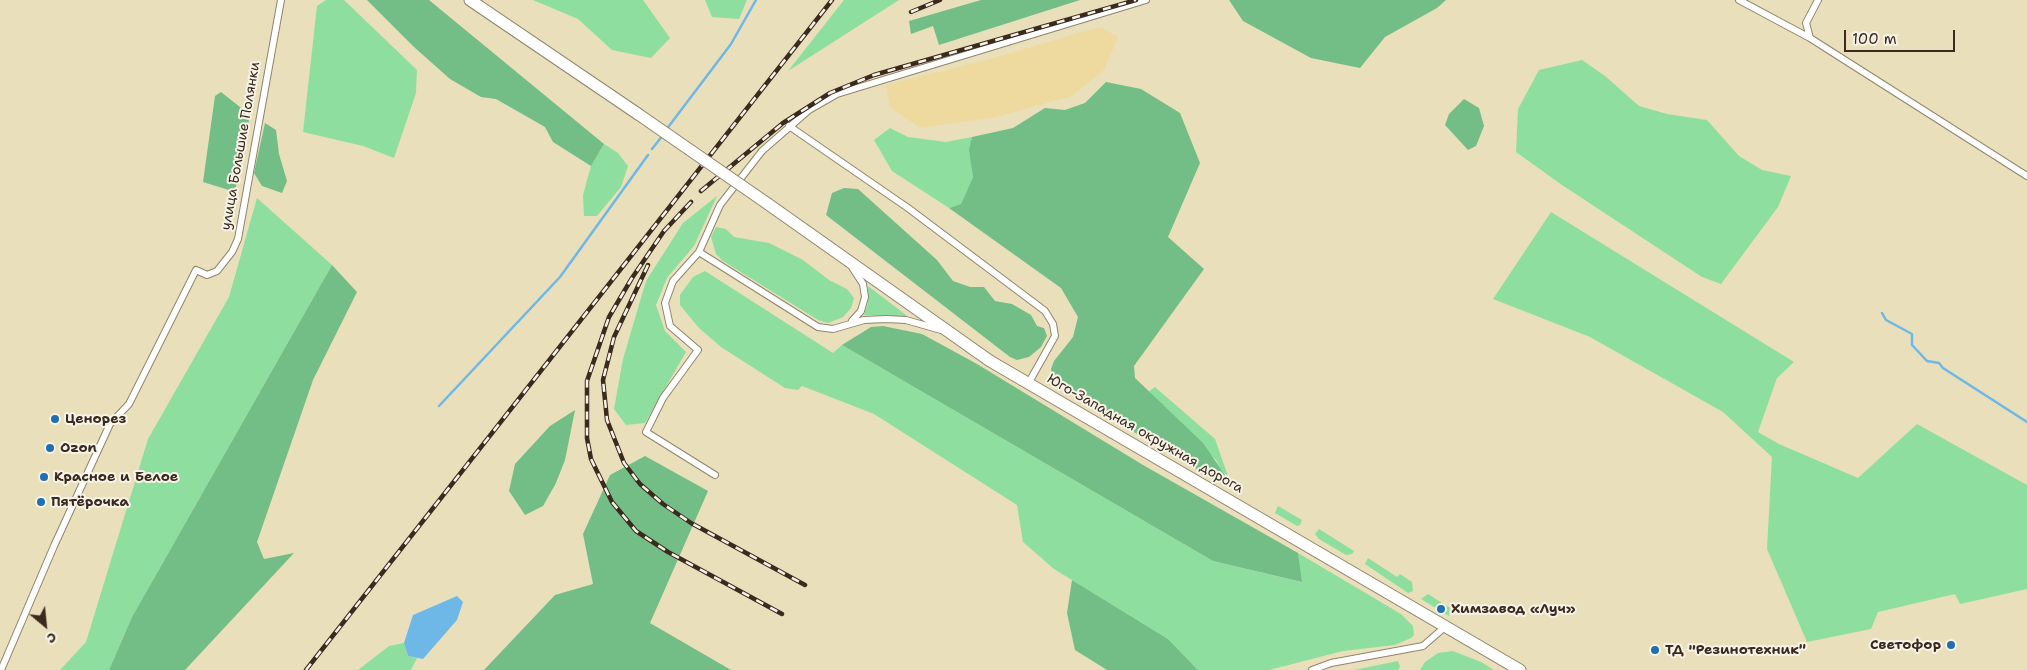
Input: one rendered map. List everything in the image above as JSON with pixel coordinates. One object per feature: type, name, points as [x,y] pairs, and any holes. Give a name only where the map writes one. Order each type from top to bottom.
[{"type":"highway","name":"Юго-Западная окружная дорога","points":[[470,0],[768,204],[948,332],[1028,384],[1520,670]]},
{"type":"street","name":"улица Большие Полянки","points":[[1,670],[54,546],[110,424],[130,404],[196,270],[207,275],[217,271],[232,252],[238,239],[281,0]]},
{"type":"street","points":[[715,475],[646,432],[663,398],[698,350],[670,326],[665,303],[673,281],[699,252],[720,205],[762,151],[789,126],[819,104],[850,90],[1146,0]]},
{"type":"street","points":[[1739,0],[1810,38],[2027,176]]},
{"type":"street","points":[[1810,38],[1806,23],[1818,0]]},
{"type":"street","points":[[789,126],[908,208],[1045,311],[1053,324],[1055,336],[1028,384]]},
{"type":"street","points":[[699,252],[818,327],[833,329],[850,323],[875,319],[897,319],[948,332]]},
{"type":"street","points":[[847,260],[863,284],[866,297],[861,311],[850,323]]},
{"type":"street","points":[[1312,670],[1331,663],[1423,646],[1446,626]]},
{"type":"green space","points":[[326,0],[344,0],[417,70],[416,93],[394,158],[363,146],[303,132],[317,6]]},
{"type":"green space","points":[[367,0],[429,0],[604,144],[591,166],[553,142],[545,127],[496,99],[481,97],[450,79],[414,47]]},
{"type":"green space","points":[[533,0],[643,0],[670,38],[651,58],[612,50],[578,19]]},
{"type":"green space","points":[[705,0],[747,0],[739,19],[712,17]]},
{"type":"green space","points":[[844,0],[899,0],[788,71]]},
{"type":"green space","points":[[981,0],[1080,0],[939,45],[933,26],[911,34],[909,21]]},
{"type":"green space","points":[[1229,0],[1446,0],[1437,8],[1385,37],[1360,68],[1311,58],[1243,21]]},
{"type":"green space","points":[[1582,60],[1605,76],[1639,106],[1667,114],[1707,120],[1739,156],[1762,170],[1791,176],[1778,207],[1721,284],[1702,277],[1562,185],[1516,152],[1518,109],[1539,70]]},
{"type":"green space","points":[[1106,82],[1141,89],[1180,113],[1200,163],[1168,237],[1204,269],[1134,366],[1135,378],[1203,443],[1225,475],[1224,482],[1217,481],[1078,399],[1052,376],[1051,369],[1054,361],[1073,337],[1078,317],[1061,288],[949,208],[961,204],[973,177],[969,150],[972,137],[1013,128],[1045,108],[1065,110],[1085,103]]},
{"type":"green space","points":[[221,92],[250,115],[235,192],[203,182],[215,96]]},
{"type":"green space","points":[[1464,99],[1479,108],[1484,126],[1476,146],[1468,150],[1445,125],[1449,114]]},
{"type":"green space","points":[[265,123],[276,130],[279,154],[287,181],[282,193],[262,186],[254,173]]},
{"type":"green space","points":[[890,128],[908,137],[946,142],[972,137],[970,150],[973,177],[961,204],[949,208],[892,171],[874,140]]},
{"type":"green space","points":[[604,144],[618,153],[628,166],[621,187],[597,216],[584,216],[583,195],[591,166]]},
{"type":"green space","points":[[844,188],[858,189],[937,260],[953,281],[970,287],[984,287],[995,301],[1012,304],[1031,315],[1037,326],[1044,328],[1047,336],[1041,347],[1029,357],[1017,360],[1010,357],[826,215],[832,193]]},
{"type":"green space","points":[[717,196],[694,246],[667,278],[656,305],[665,331],[686,352],[645,423],[626,425],[614,409],[623,359],[646,281],[683,223]]},
{"type":"green space","points":[[257,198],[332,265],[132,617],[109,670],[60,670],[86,642],[148,439],[229,297]]},
{"type":"green space","points":[[1551,212],[1794,362],[1777,378],[1758,432],[1779,444],[1858,478],[1917,424],[2027,485],[2027,589],[1960,604],[1955,594],[1878,612],[1871,629],[1807,642],[1767,549],[1772,457],[1723,412],[1590,337],[1493,299]]},
{"type":"green space","points":[[716,227],[726,229],[734,237],[769,243],[803,260],[829,280],[847,289],[854,298],[851,308],[843,317],[828,323],[818,320],[723,261],[716,254],[711,237]]},
{"type":"green space","points":[[332,265],[357,292],[313,380],[257,542],[264,559],[294,553],[185,670],[109,670],[132,617]]},
{"type":"green space","points":[[705,271],[833,353],[842,345],[1213,561],[1301,582],[1298,553],[1401,614],[1413,626],[1414,635],[1395,645],[1343,651],[1269,670],[1198,670],[1168,639],[1054,569],[1023,542],[1017,505],[874,414],[802,386],[798,390],[785,388],[721,347],[699,328],[680,305],[680,295],[693,277]]},
{"type":"green space","points":[[868,286],[906,316],[864,315],[868,303]]},
{"type":"green space","points":[[883,326],[922,334],[977,364],[1143,465],[1298,553],[1302,582],[1213,561],[842,345],[871,327]]},
{"type":"green space","points":[[1155,387],[1215,439],[1228,476],[1222,471],[1216,460],[1148,392]]},
{"type":"green space","points":[[575,410],[565,460],[556,483],[543,506],[525,515],[509,491],[515,464],[550,426]]},
{"type":"green space","points":[[645,456],[708,491],[650,623],[731,670],[484,670],[555,595],[593,584],[583,534],[610,475]]},
{"type":"green space","points":[[1278,506],[1302,520],[1300,525],[1297,526],[1275,513]]},
{"type":"green space","points":[[1319,529],[1354,551],[1352,554],[1346,555],[1319,539],[1315,534]]},
{"type":"green space","points":[[1368,558],[1397,577],[1400,574],[1412,582],[1413,591],[1408,593],[1365,564]]},
{"type":"green space","points":[[1072,580],[1168,639],[1198,670],[1107,670],[1075,650],[1067,613]]},
{"type":"green space","points":[[1428,594],[1450,608],[1449,616],[1421,599]]},
{"type":"green space","points":[[404,643],[408,656],[417,658],[411,670],[358,670],[389,646]]},
{"type":"green space","points":[[1453,651],[1481,662],[1494,670],[1420,670],[1425,662],[1438,653]]},
{"type":"green space","points":[[1398,661],[1400,667],[1398,670],[1354,670]]},
{"type":"sand","points":[[1100,27],[1118,37],[1104,70],[1072,96],[996,117],[920,128],[890,107],[886,85],[990,59]]},
{"type":"water","points":[[457,596],[463,602],[457,620],[423,659],[408,656],[404,643],[413,615]]},
{"type":"waterway","points":[[666,130],[731,44],[756,0]]},
{"type":"waterway","points":[[652,149],[663,135]]},
{"type":"waterway","points":[[439,406],[560,277],[648,155]]},
{"type":"waterway","points":[[1882,313],[1886,320],[1912,334],[1912,345],[1927,361],[1939,363],[1943,368],[2027,422]]},
{"type":"railway","points":[[306,670],[832,0]]},
{"type":"railway","points":[[911,12],[940,0]]},
{"type":"railway","points":[[701,191],[783,123],[830,93],[874,75],[1136,0]]},
{"type":"railway","points":[[691,202],[664,231],[632,278],[609,317],[587,381],[587,438],[591,459],[612,502],[636,531],[668,552],[782,614]]},
{"type":"railway","points":[[648,265],[614,337],[603,380],[607,420],[624,463],[640,484],[663,504],[691,523],[805,585]]},
{"type":"place","name":"Ценорез","points":[[55,419]]},
{"type":"place","name":"Ozon","points":[[50,448]]},
{"type":"place","name":"Красное и Белое","points":[[44,477]]},
{"type":"place","name":"Пятёрочка","points":[[41,502]]},
{"type":"place","name":"Химзавод «Луч»","points":[[1441,609]]},
{"type":"place","name":"Светофор","points":[[1951,645]]},
{"type":"place","name":"ТД \"Резинотехник\"","points":[[1655,650]]}]
